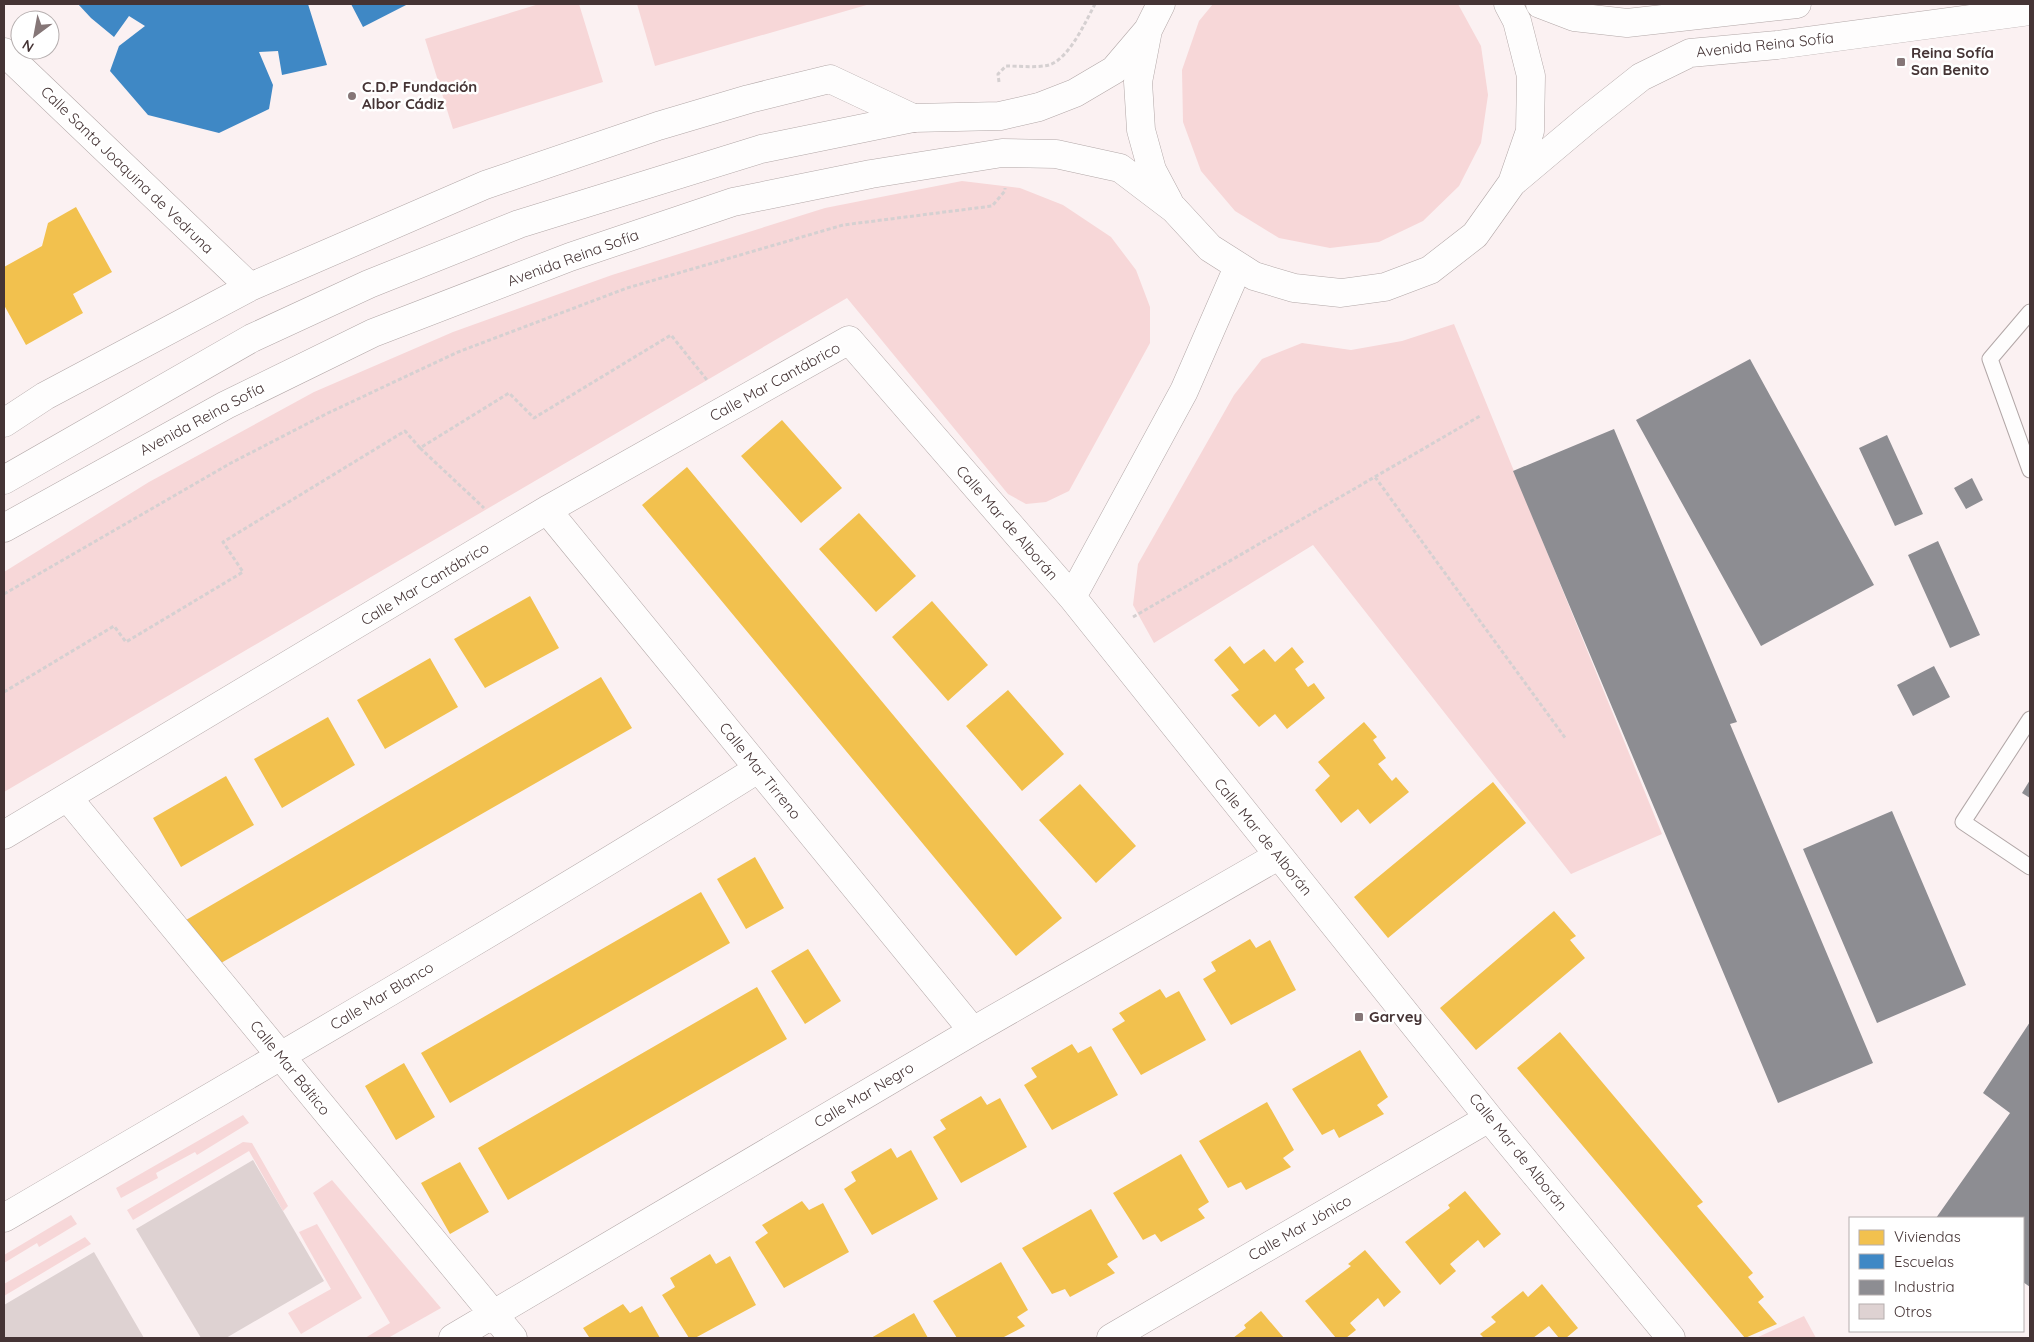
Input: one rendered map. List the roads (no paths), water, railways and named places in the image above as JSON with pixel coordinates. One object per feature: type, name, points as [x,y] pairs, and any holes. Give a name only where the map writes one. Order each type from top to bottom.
[{"type":"street","name":"Avenida Reina Sofía","points":[[1508,4],[1517,21],[1531,76],[1530,131],[1512,184]]},
{"type":"street","points":[[1540,4],[1574,17],[1627,23],[1757,6],[1797,4]]},
{"type":"street","name":"Avenida Reina Sofía","points":[[4,528],[226,405],[365,338],[562,260],[733,202],[871,174],[1002,153],[1056,154],[1120,168],[1174,210],[1210,248],[1254,276],[1294,288],[1341,293],[1386,287],[1430,270],[1475,235],[1512,184],[1588,119],[1641,77],[1690,53],[1777,45],[2030,11]]},
{"type":"street","name":"Avenida Reina Sofía","points":[[4,480],[252,338],[369,284],[519,224],[760,150],[913,118],[1000,116],[1039,107],[1075,93],[1114,70],[1155,12]]},
{"type":"street","name":"Avenida Reina Sofía","points":[[1155,12],[1138,82],[1141,130],[1152,170],[1174,210]]},
{"type":"street","name":"Calle Santa Joaquina de Vedruna","points":[[4,52],[250,287]]},
{"type":"street","points":[[4,422],[45,396],[250,287],[485,186],[658,126],[749,99],[830,79],[913,118]]},
{"type":"street","points":[[1072,597],[1184,391],[1238,267]]},
{"type":"street","name":"Calle Mar de Alborán","points":[[850,340],[1072,597],[1489,1118],[1671,1338]]},
{"type":"street","name":"Calle Mar Cantábrico","points":[[4,835],[547,510],[850,340]]},
{"type":"street","name":"Calle Mar Tirreno","points":[[547,510],[973,1031]]},
{"type":"street","name":"Calle Mar Blanco","points":[[4,1218],[662,829],[758,769]]},
{"type":"street","name":"Calle Mar Báltico","points":[[68,798],[513,1338]]},
{"type":"street","name":"Calle Mar Negro","points":[[453,1338],[973,1031],[1278,856]]},
{"type":"street","name":"Calle Mar Jónico","points":[[1111,1338],[1489,1118]]},
{"type":"lane","points":[[2030,312],[1990,359],[2030,470]]},
{"type":"lane","points":[[2030,719],[1963,822],[2030,867]]},
{"type":"place","name":"Reina Sofía San Benito","points":[[1901,62]]},
{"type":"place","name":"C.D.P Fundación Albor Cádiz","points":[[352,96]]},
{"type":"place","name":"Garvey","points":[[1359,1017]]}]
